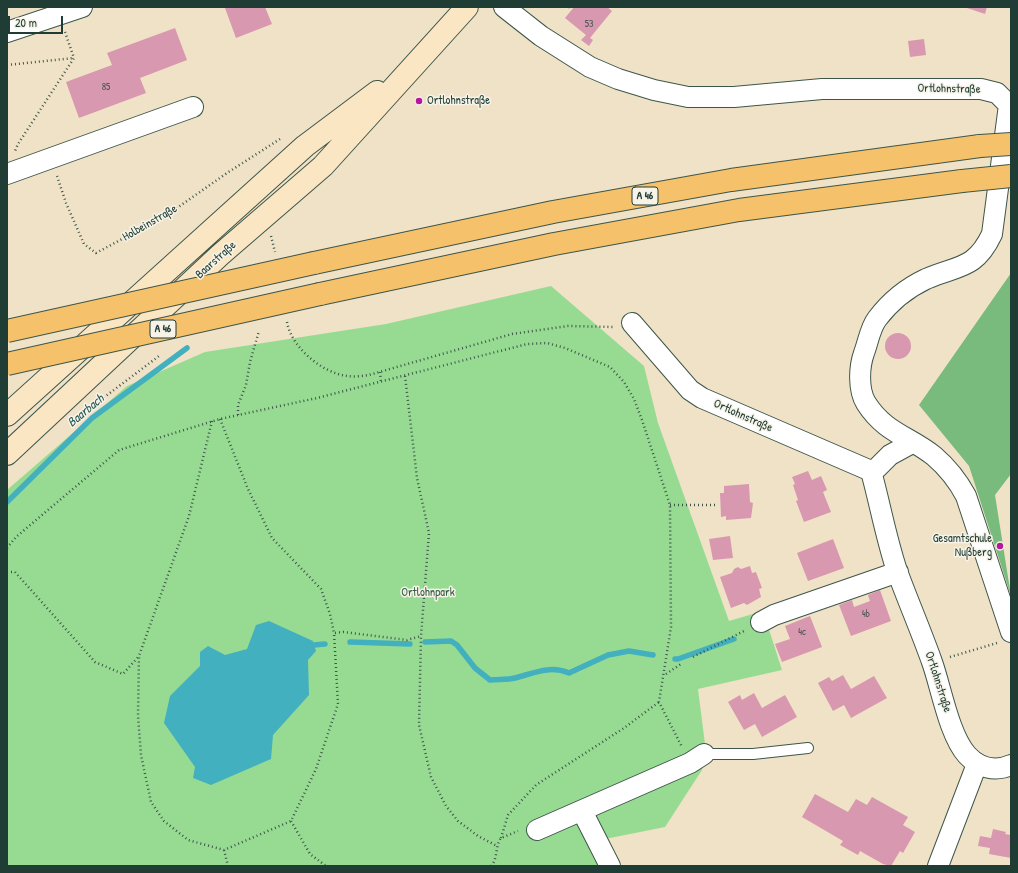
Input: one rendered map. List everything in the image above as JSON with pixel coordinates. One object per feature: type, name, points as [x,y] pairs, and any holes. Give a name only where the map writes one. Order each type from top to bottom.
[{"type":"highway","name":"A 46","points":[[7,331],[553,212],[731,180],[980,146],[1011,144]]},
{"type":"highway","name":"A 46","points":[[7,364],[320,294],[554,244],[739,210],[1011,176]]},
{"type":"main road","name":"Baarstraße","points":[[7,454],[215,261],[323,166],[467,7]]},
{"type":"main road","name":"Baarstraße","points":[[7,415],[305,146],[418,61]]},
{"type":"street","points":[[7,32],[82,7]]},
{"type":"street","name":"Ortlohnstraße","points":[[504,7],[541,36],[574,58],[605,74],[654,90],[688,97],[734,97],[822,89],[981,88],[997,93],[1009,106],[992,234],[986,247],[977,258],[965,265],[926,279],[911,287],[892,302],[876,320],[862,360],[860,381],[865,402],[881,422],[934,456],[956,477],[966,496],[1005,637]]},
{"type":"street","points":[[10,166],[51,158],[193,107]]},
{"type":"street","name":"Ortlohnstraße","points":[[636,326],[690,390],[702,398],[871,471],[898,572],[932,662],[957,740],[966,754],[977,764]]},
{"type":"street","points":[[871,471],[877,468],[890,455],[912,443]]},
{"type":"street","points":[[761,622],[774,615],[898,572]]},
{"type":"street","points":[[537,830],[697,759]]},
{"type":"street","points":[[938,866],[977,764],[990,768],[1004,768],[1011,765]]},
{"type":"street","points":[[582,811],[610,866]]},
{"type":"lane","points":[[697,759],[808,748]]},
{"type":"path","points":[[59,14],[74,58]]},
{"type":"path","points":[[7,65],[74,58]]},
{"type":"path","points":[[10,166],[18,144],[74,58]]},
{"type":"path","name":"Holbeinstraße","points":[[51,158],[66,203],[84,244],[96,253],[167,215],[227,173],[285,136]]},
{"type":"path","points":[[262,220],[272,238],[276,260]]},
{"type":"path","points":[[286,319],[288,331],[298,346],[310,359],[327,369],[346,376],[369,375],[512,334],[568,326],[636,326]]},
{"type":"path","points":[[238,415],[238,406],[246,385],[250,362],[259,331]]},
{"type":"path","points":[[7,548],[16,538],[120,450],[212,421],[381,382],[527,344],[547,343],[593,358],[610,367],[624,382],[634,399],[642,420],[670,505],[671,627],[660,702],[697,759]]},
{"type":"path","points":[[74,420],[159,356]]},
{"type":"path","points":[[380,372],[381,382]]},
{"type":"path","points":[[405,376],[416,478],[429,533],[421,636],[419,725],[431,777],[446,806],[458,821],[478,836],[497,846]]},
{"type":"path","points":[[212,421],[189,516],[139,656],[138,723],[141,755],[151,802],[164,821],[188,840],[224,850],[291,821],[316,769],[338,704],[334,633],[322,589],[272,538],[248,490],[220,419]]},
{"type":"path","points":[[670,505],[718,505]]},
{"type":"path","points":[[7,572],[15,572],[95,662],[123,674],[139,656]]},
{"type":"path","points":[[693,657],[761,622]]},
{"type":"path","points":[[334,633],[342,632],[407,640],[421,636]]},
{"type":"path","points":[[932,662],[1005,637]]},
{"type":"path","points":[[665,674],[681,664]]},
{"type":"path","points":[[491,866],[494,863],[497,846],[508,815],[536,785],[624,728],[660,702]]},
{"type":"path","points":[[291,821],[310,854],[326,866]]},
{"type":"path","points":[[501,838],[528,828],[537,830]]},
{"type":"path","points":[[224,850],[228,866]]},
{"type":"green space","points":[[1011,273],[1011,474],[995,495],[1011,596],[969,466],[919,405]]},
{"type":"green space","name":"Ortlohnpark","points":[[551,286],[644,366],[658,423],[729,621],[763,611],[782,670],[698,689],[706,752],[702,770],[665,827],[605,839],[599,866],[7,866],[7,490],[127,386],[205,352],[386,324]]},
{"type":"water","points":[[269,621],[313,641],[316,651],[308,660],[309,695],[273,735],[271,759],[211,785],[193,778],[195,767],[164,723],[170,696],[200,666],[200,652],[208,646],[225,655],[247,649],[256,625]]},
{"type":"building","points":[[265,7],[272,24],[236,38],[225,8]]},
{"type":"building","points":[[574,7],[607,7],[612,11],[590,38],[593,40],[589,46],[581,40],[586,35],[565,18]]},
{"type":"building","points":[[964,7],[987,7],[985,14]]},
{"type":"building","points":[[175,28],[187,60],[140,78],[146,93],[79,118],[66,82],[112,65],[107,53]]},
{"type":"building","points":[[924,39],[926,55],[910,57],[908,41]]},
{"type":"building","points":[[898,333],[907,337],[911,346],[907,355],[898,359],[889,355],[885,346],[889,337]]},
{"type":"building","points":[[808,471],[812,480],[821,476],[827,490],[823,492],[831,512],[804,522],[796,501],[798,500],[792,477]]},
{"type":"building","points":[[749,484],[750,502],[753,503],[751,518],[726,520],[726,516],[721,517],[720,493],[724,493],[724,486]]},
{"type":"building","points":[[730,536],[733,558],[713,560],[709,539]]},
{"type":"building","points":[[833,539],[844,568],[808,581],[797,553]]},
{"type":"building","points":[[750,566],[752,573],[756,572],[762,588],[759,589],[761,597],[747,605],[744,603],[731,608],[720,577],[732,573],[734,569],[738,567],[741,569]]},
{"type":"building","points":[[880,590],[891,621],[851,636],[839,605],[852,600],[854,607],[870,601],[868,595]]},
{"type":"building","points":[[810,616],[822,647],[782,662],[775,644],[790,639],[785,626]]},
{"type":"building","points":[[843,675],[851,689],[874,676],[887,698],[851,718],[844,705],[833,711],[818,683],[829,677],[832,681]]},
{"type":"building","points":[[754,693],[762,708],[785,695],[797,717],[762,737],[755,724],[744,730],[728,702],[740,695],[742,700]]},
{"type":"building","points":[[815,794],[848,812],[856,799],[867,805],[872,797],[908,817],[903,825],[915,832],[903,853],[900,851],[891,866],[883,864],[860,851],[858,855],[840,845],[843,841],[802,817]]},
{"type":"building","points":[[993,829],[1006,832],[1005,834],[1011,835],[1011,858],[989,854],[990,848],[978,846],[980,836],[991,838]]},
{"type":"waterway","name":"Baarbach","points":[[7,502],[92,418],[187,348]]},
{"type":"waterway","points":[[675,659],[734,639]]},
{"type":"waterway","points":[[425,642],[451,641],[457,645],[475,668],[490,680],[512,679],[535,672],[549,670],[569,673],[608,655],[629,651],[653,655]]},
{"type":"waterway","points":[[350,642],[410,644]]},
{"type":"waterway","points":[[314,645],[325,644]]},
{"type":"place","name":"Ortlohnstraße","points":[[419,101]]},
{"type":"place","name":"Gesamtschule Nußberg","points":[[1000,546]]}]
